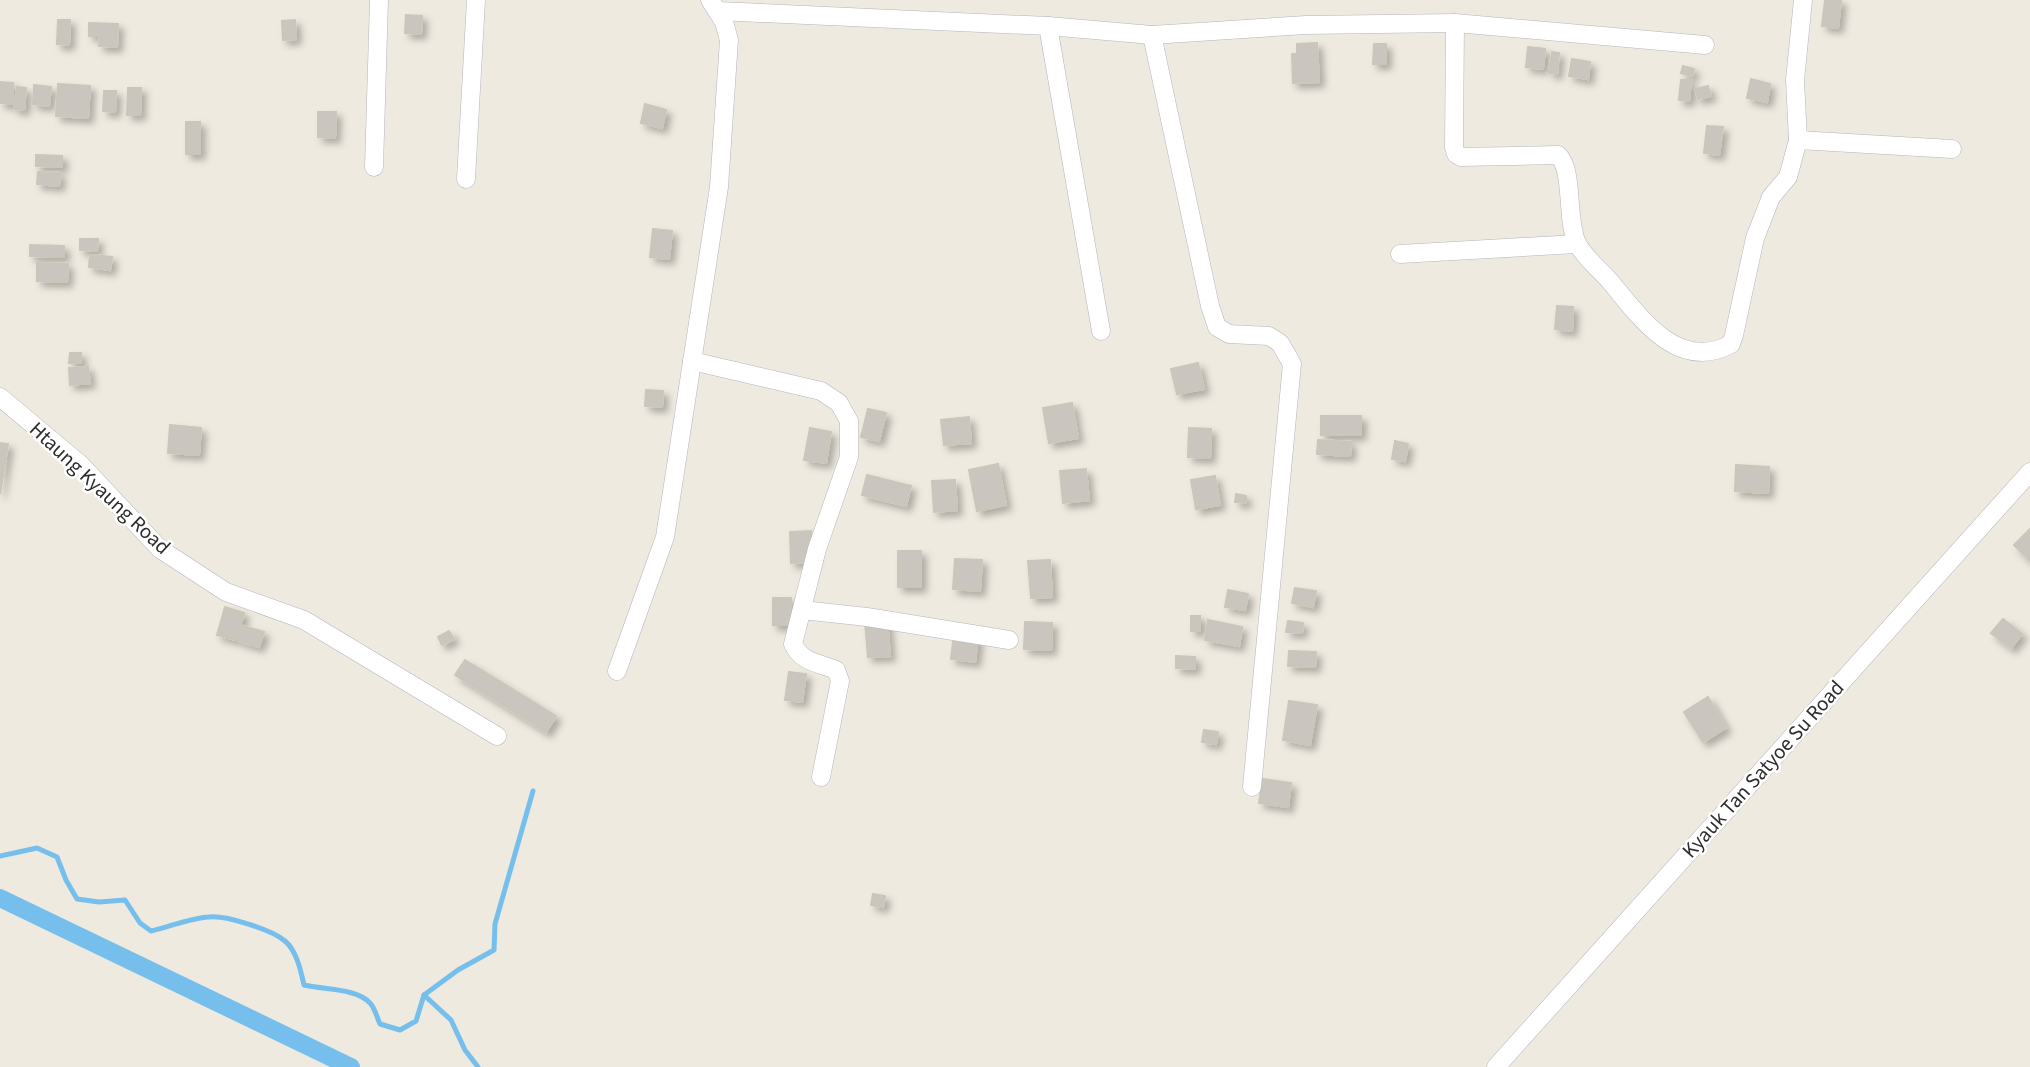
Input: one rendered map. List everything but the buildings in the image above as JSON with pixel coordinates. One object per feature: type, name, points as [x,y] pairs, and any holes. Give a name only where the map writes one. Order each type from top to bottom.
[{"type":"street","points":[[374,167],[379,0]]},
{"type":"street","points":[[466,179],[476,0]]},
{"type":"street","points":[[1455,23],[1456,154],[1461,158],[1558,155],[1563,160],[1566,171],[1570,217],[1577,244],[1654,332],[1681,349],[1718,351],[1731,344],[1755,238],[1771,197],[1788,177],[1798,140],[1795,80],[1803,0]]},
{"type":"street","points":[[713,5],[1152,35],[1306,25],[1455,23],[1705,45]]},
{"type":"street","points":[[617,671],[665,537],[719,187],[729,40],[724,22],[713,5]]},
{"type":"street","points":[[1048,26],[1101,331]]},
{"type":"street","points":[[1152,35],[1210,306],[1217,327],[1229,334],[1269,336],[1280,342],[1292,364],[1252,788]]},
{"type":"street","points":[[1798,140],[1952,149]]},
{"type":"street","points":[[1400,254],[1577,244]]},
{"type":"street","points":[[692,361],[821,391],[839,403],[849,421],[849,457],[817,549],[793,644],[797,652],[809,661],[836,670],[840,681],[821,777]]},
{"type":"street","name":"Htaung Kyaung Road","points":[[0,397],[81,465],[160,549],[226,592],[304,620],[497,736]]},
{"type":"street","name":"Kyauk Tan Satyoe Su Road","points":[[1496,1067],[2030,472]]},
{"type":"street","points":[[802,610],[867,617],[1009,640]]},
{"type":"waterway","points":[[0,856],[37,848],[57,857],[77,899],[99,902],[125,900],[140,923],[151,931],[194,919],[217,917],[270,932],[285,941],[293,950],[304,985],[340,990],[364,998],[372,1005],[380,1024],[400,1030],[416,1021],[424,995],[458,970],[494,950],[495,924],[533,791]]},
{"type":"waterway","points":[[0,898],[351,1067]]},
{"type":"waterway","points":[[424,995],[451,1020],[465,1050],[478,1067]]}]
